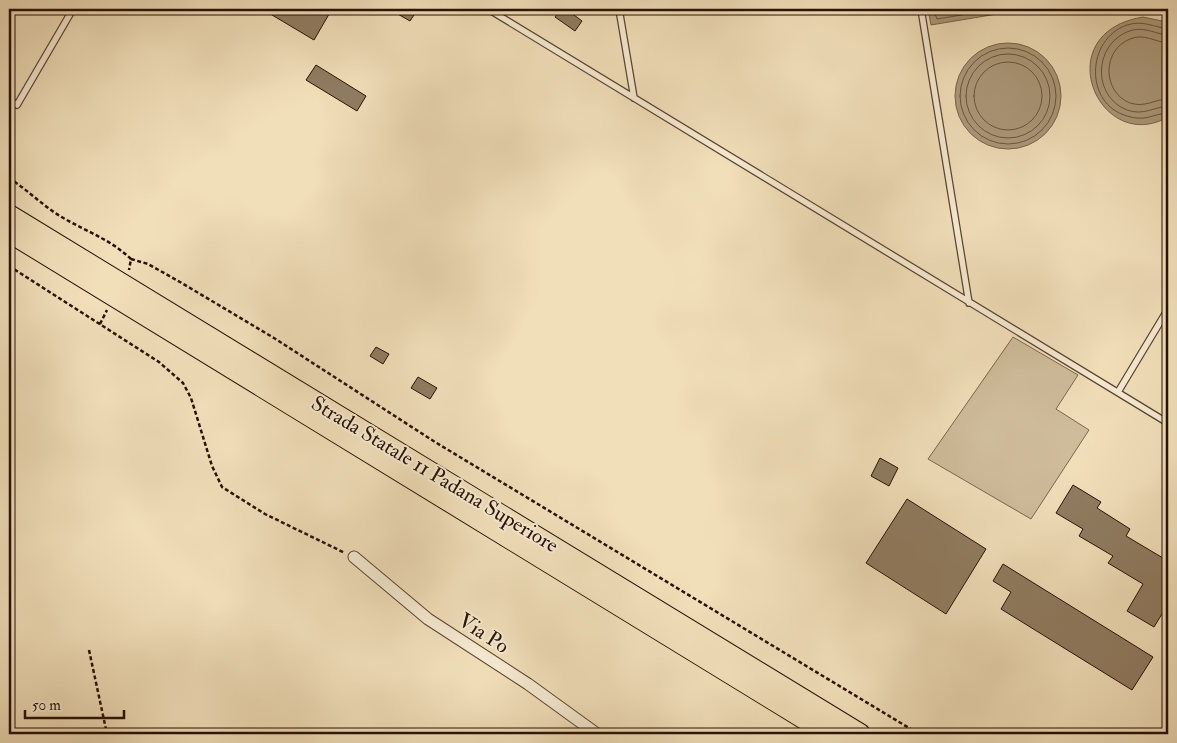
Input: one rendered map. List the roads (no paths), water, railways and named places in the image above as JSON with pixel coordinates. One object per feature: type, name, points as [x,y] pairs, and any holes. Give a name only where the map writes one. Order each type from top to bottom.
[{"type":"highway","name":"Strada Statale 11 Padana Superiore","points":[[9,215],[860,734]]},
{"type":"highway","name":"Strada Statale 11 Padana Superiore","points":[[9,232],[829,734]]},
{"type":"street","name":"Via Po","points":[[354,557],[428,619],[528,684],[597,734]]},
{"type":"lane","points":[[9,100],[17,105],[73,9]]},
{"type":"lane","points":[[488,9],[1168,423]]},
{"type":"lane","points":[[619,9],[634,98]]},
{"type":"lane","points":[[921,9],[969,302]]},
{"type":"lane","points":[[1118,392],[1168,310]]},
{"type":"water","points":[[928,9],[1027,9],[931,25]]},
{"type":"water","points":[[1143,17],[1162,21],[1168,25],[1168,117],[1143,125],[1121,120],[1104,107],[1093,88],[1090,66],[1096,45],[1113,27]]},
{"type":"water","points":[[1008,43],[1028,47],[1045,59],[1057,76],[1061,96],[1057,116],[1045,133],[1028,145],[1008,149],[988,145],[971,133],[959,116],[955,96],[959,76],[971,59],[988,47]]}]
